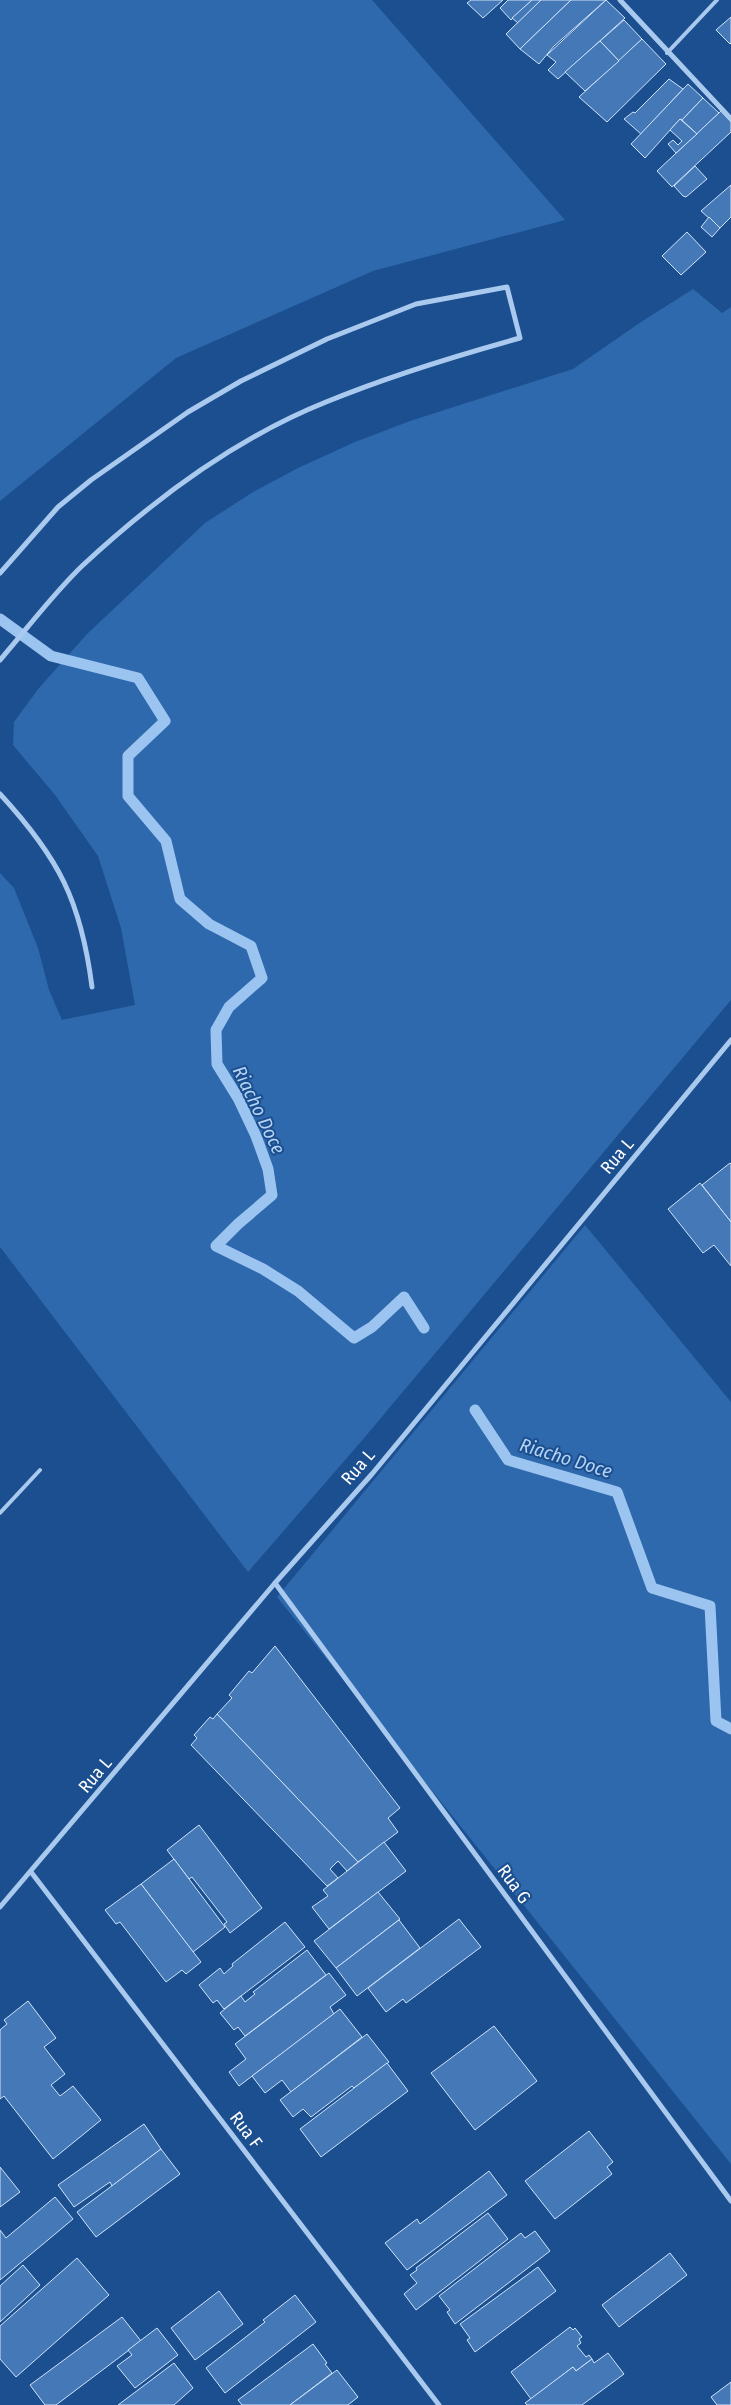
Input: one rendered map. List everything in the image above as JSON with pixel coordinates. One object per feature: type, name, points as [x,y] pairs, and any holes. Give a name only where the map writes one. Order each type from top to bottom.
[{"type":"street","points":[[620,0],[667,53],[731,119]]},
{"type":"street","points":[[0,573],[58,507],[91,480],[188,412],[241,381],[327,338],[416,304],[507,287],[520,338],[441,360],[325,402],[228,452],[179,486],[82,567],[0,660]]},
{"type":"street","points":[[0,794],[34,833],[55,864],[70,893],[87,951],[92,987]]},
{"type":"street","name":"Rua L","points":[[0,1907],[275,1583],[372,1474],[731,1040]]},
{"type":"street","name":"Rua G","points":[[275,1583],[731,2201]]},
{"type":"street","name":"Rua F","points":[[31,1872],[439,2405]]},
{"type":"lane","points":[[667,53],[717,0]]},
{"type":"lane","points":[[0,1513],[40,1470]]},
{"type":"shaded area","points":[[0,0],[372,0],[565,220],[373,271],[176,358],[0,501]]},
{"type":"shaded area","points":[[693,289],[722,313],[731,307],[731,1000],[365,1437],[248,1572],[0,1247],[0,873],[14,888],[38,948],[49,990],[62,1020],[135,1005],[121,928],[98,856],[55,795],[13,745],[14,722],[39,688],[87,634],[205,523],[253,492],[298,468],[355,442],[410,421],[573,369]]},
{"type":"shaded area","points":[[585,1225],[731,1402],[731,2164],[277,1597]]},
{"type":"building","points":[[471,0],[503,0],[483,18],[467,3]]},
{"type":"building","points":[[508,0],[532,0],[511,20],[500,8]]},
{"type":"building","points":[[532,0],[541,0],[518,23],[512,18]]},
{"type":"building","points":[[541,0],[571,0],[520,49],[506,34]]},
{"type":"building","points":[[571,0],[606,0],[554,46],[539,64],[520,49]]},
{"type":"building","points":[[606,0],[625,18],[558,79],[548,70],[556,62],[547,55]]},
{"type":"building","points":[[731,17],[731,43],[730,44],[716,30]]},
{"type":"building","points":[[624,20],[642,39],[619,61],[600,41]]},
{"type":"building","points":[[642,39],[666,64],[607,122],[579,97]]},
{"type":"building","points":[[600,41],[619,61],[585,91],[565,72]]},
{"type":"building","points":[[669,79],[683,89],[641,134],[624,119],[633,112],[635,113]]},
{"type":"building","points":[[688,84],[703,98],[682,120],[680,119],[645,158],[631,144]]},
{"type":"building","points":[[703,98],[719,113],[697,134],[682,120]]},
{"type":"building","points":[[721,111],[731,122],[731,132],[672,187],[657,171]]},
{"type":"building","points":[[680,119],[697,134],[676,153],[668,144],[673,140],[678,145],[682,141],[670,130]]},
{"type":"building","points":[[695,166],[707,179],[686,197],[683,196],[674,186]]},
{"type":"building","points":[[731,185],[731,217],[720,228],[701,211]]},
{"type":"building","points":[[709,217],[720,228],[712,237],[701,227]]},
{"type":"building","points":[[687,232],[706,252],[681,275],[662,256]]},
{"type":"building","points":[[731,1164],[731,1222],[702,1185]]},
{"type":"building","points":[[700,1183],[731,1222],[731,1266],[714,1245],[703,1253],[668,1209]]},
{"type":"building","points":[[275,1646],[400,1808],[388,1818],[398,1832],[358,1862],[217,1714],[232,1698],[229,1695],[249,1671],[252,1673]]},
{"type":"building","points":[[217,1714],[358,1862],[347,1871],[338,1861],[330,1869],[338,1878],[327,1886],[191,1745],[197,1738],[194,1735],[210,1717],[213,1719]]},
{"type":"building","points":[[199,1825],[262,1908],[230,1933],[224,1924],[227,1922],[192,1877],[189,1879],[167,1850]]},
{"type":"building","points":[[384,1842],[406,1871],[329,1929],[312,1907],[328,1896],[323,1890]]},
{"type":"building","points":[[174,1859],[225,1927],[193,1952],[141,1884]]},
{"type":"building","points":[[141,1884],[201,1962],[186,1974],[182,1970],[166,1982],[120,1922],[116,1924],[105,1910]]},
{"type":"building","points":[[378,1892],[400,1919],[336,1968],[314,1941]]},
{"type":"building","points":[[459,1919],[481,1947],[406,2003],[403,1999],[386,2012],[368,1988]]},
{"type":"building","points":[[399,1920],[420,1948],[357,1996],[336,1968]]},
{"type":"building","points":[[285,1922],[305,1947],[224,2009],[217,2000],[213,2003],[199,1985],[220,1968],[224,1974],[233,1966],[232,1964]]},
{"type":"building","points":[[307,1950],[326,1975],[245,2036],[238,2027],[234,2030],[220,2013],[241,1996],[245,2002],[255,1994],[253,1992]]},
{"type":"building","points":[[329,1973],[346,1995],[330,2007],[334,2014],[239,2086],[229,2072],[246,2059],[235,2044]]},
{"type":"building","points":[[28,2001],[56,2038],[44,2047],[65,2074],[51,2085],[60,2096],[73,2086],[101,2120],[53,2159],[4,2096],[0,2099],[0,2030],[7,2024],[4,2020]]},
{"type":"building","points":[[340,2009],[362,2037],[291,2092],[282,2080],[265,2093],[252,2076]]},
{"type":"building","points":[[494,2026],[537,2081],[475,2130],[431,2073]]},
{"type":"building","points":[[367,2034],[389,2062],[354,2088],[352,2086],[311,2117],[303,2109],[293,2117],[280,2100]]},
{"type":"building","points":[[387,2063],[408,2091],[321,2157],[300,2129]]},
{"type":"building","points":[[144,2124],[161,2149],[112,2186],[110,2182],[74,2207],[58,2185]]},
{"type":"building","points":[[589,2131],[613,2162],[607,2167],[612,2174],[555,2219],[525,2181]]},
{"type":"building","points":[[161,2149],[180,2174],[96,2237],[77,2212]]},
{"type":"building","points":[[0,2167],[20,2192],[0,2207]]},
{"type":"building","points":[[489,2171],[507,2195],[407,2270],[385,2243],[417,2219],[420,2224]]},
{"type":"building","points":[[55,2197],[73,2219],[0,2280],[0,2230],[6,2238]]},
{"type":"building","points":[[488,2213],[508,2239],[416,2310],[404,2294],[417,2283],[410,2275],[417,2270],[416,2268]]},
{"type":"building","points":[[535,2231],[550,2251],[455,2324],[447,2312],[450,2310],[439,2296],[521,2233],[525,2238]]},
{"type":"building","points":[[670,2253],[687,2275],[619,2327],[602,2305]]},
{"type":"building","points":[[77,2258],[109,2295],[16,2377],[0,2359],[0,2326]]},
{"type":"building","points":[[23,2265],[40,2285],[0,2322],[0,2286]]},
{"type":"building","points":[[538,2267],[556,2291],[475,2352],[467,2340],[470,2338],[460,2324]]},
{"type":"building","points":[[219,2291],[243,2324],[195,2360],[171,2328]]},
{"type":"building","points":[[295,2295],[316,2322],[225,2393],[206,2368],[265,2322],[263,2320]]},
{"type":"building","points":[[122,2317],[141,2341],[56,2405],[45,2405],[30,2385]]},
{"type":"building","points":[[570,2327],[573,2330],[575,2328],[582,2337],[579,2339],[581,2343],[577,2346],[586,2357],[589,2355],[592,2359],[576,2371],[573,2367],[531,2399],[511,2372]]},
{"type":"building","points":[[157,2328],[178,2355],[135,2388],[117,2366],[132,2355],[128,2350]]},
{"type":"building","points":[[313,2344],[332,2373],[290,2405],[242,2405],[238,2400]]},
{"type":"building","points":[[608,2353],[624,2374],[582,2405],[527,2405],[525,2403],[573,2367],[576,2371],[592,2359],[594,2363]]},
{"type":"building","points":[[174,2363],[193,2388],[174,2405],[118,2405]]},
{"type":"building","points":[[337,2370],[358,2397],[348,2405],[290,2405]]},
{"type":"building","points":[[731,2382],[731,2405],[717,2405],[711,2397]]},
{"type":"waterway","name":"Riacho Doce","points":[[0,619],[51,656],[138,678],[165,721],[128,756],[128,796],[166,841],[180,899],[209,924],[251,946],[262,978],[229,1007],[216,1030],[217,1064],[238,1098],[256,1136],[268,1169],[272,1195],[216,1246],[263,1269],[298,1291],[354,1338],[372,1327],[404,1297],[424,1328]]},
{"type":"waterway","name":"Riacho Doce","points":[[475,1410],[508,1460],[617,1492],[652,1588],[710,1606],[716,1721],[731,1729]]}]
